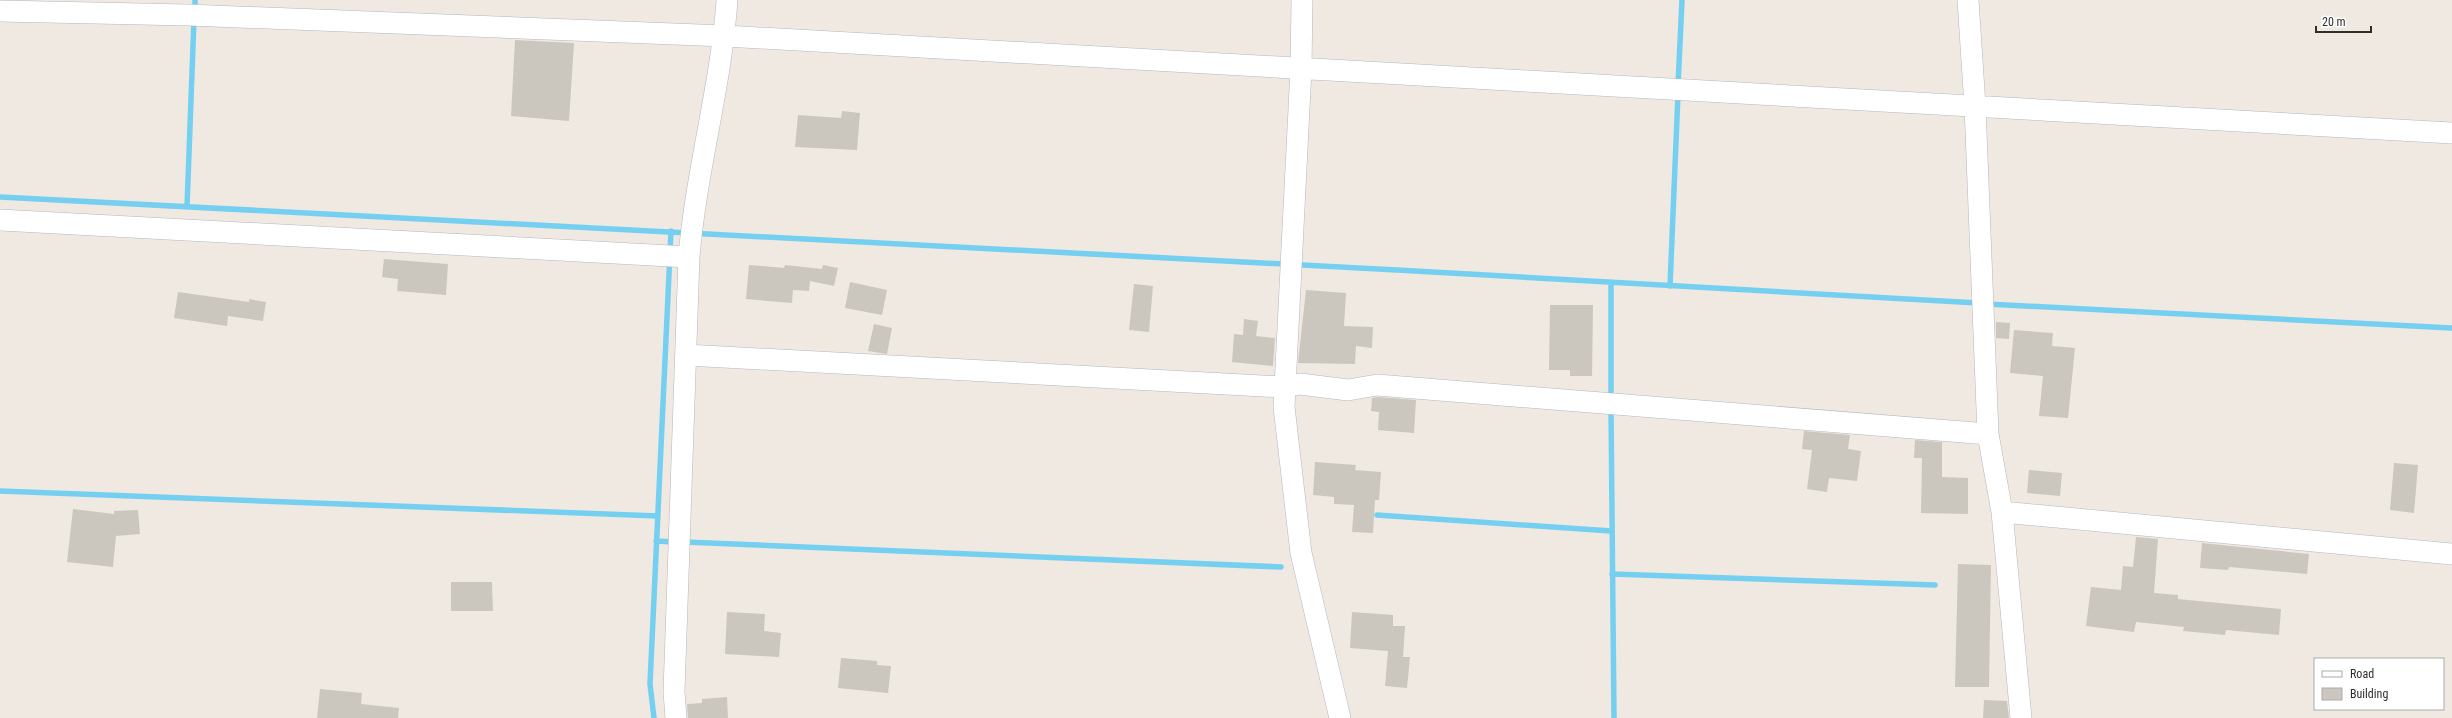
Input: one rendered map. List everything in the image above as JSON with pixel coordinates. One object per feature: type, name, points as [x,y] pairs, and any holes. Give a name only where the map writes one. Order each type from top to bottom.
[{"type":"street","points":[[676,718],[674,692],[686,355],[682,247],[725,36],[727,0]]},
{"type":"street","points":[[1302,0],[1301,69],[1284,387],[1301,554],[1340,718]]},
{"type":"street","points":[[1968,0],[1975,106],[1988,434],[2002,512],[2022,718]]},
{"type":"street","points":[[0,11],[196,16],[725,36],[2452,133]]},
{"type":"street","points":[[0,220],[682,247]]},
{"type":"street","points":[[686,355],[1284,387],[1300,384],[1348,390],[1377,384],[1612,402],[1988,434]]},
{"type":"street","points":[[2002,512],[2452,554]]},
{"type":"building","points":[[515,40],[574,43],[569,121],[511,116]]},
{"type":"building","points":[[842,111],[860,113],[857,150],[795,147],[798,115],[841,118]]},
{"type":"building","points":[[384,259],[448,264],[446,295],[397,291],[398,279],[382,277]]},
{"type":"building","points":[[749,265],[784,268],[785,265],[822,269],[823,265],[838,268],[834,286],[810,281],[809,291],[793,290],[792,303],[746,299]]},
{"type":"building","points":[[850,282],[887,290],[882,315],[845,308]]},
{"type":"building","points":[[1134,284],[1153,286],[1149,332],[1129,330]]},
{"type":"building","points":[[1306,290],[1346,293],[1344,326],[1373,327],[1372,348],[1356,346],[1355,364],[1298,363]]},
{"type":"building","points":[[178,292],[249,302],[249,299],[266,302],[263,321],[228,316],[227,326],[174,318]]},
{"type":"building","points":[[1550,305],[1593,305],[1592,376],[1570,376],[1570,370],[1549,370]]},
{"type":"building","points":[[1244,319],[1258,321],[1256,336],[1275,338],[1273,366],[1232,362],[1234,334],[1243,335]]},
{"type":"building","points":[[1996,322],[2010,323],[2009,339],[1996,338]]},
{"type":"building","points":[[874,324],[892,328],[887,354],[868,351]]},
{"type":"building","points":[[2014,330],[2053,333],[2052,346],[2075,348],[2068,418],[2039,416],[2043,376],[2010,373]]},
{"type":"building","points":[[1378,397],[1416,400],[1414,433],[1378,430],[1379,412],[1371,411],[1372,398]]},
{"type":"building","points":[[1804,431],[1850,435],[1848,449],[1861,451],[1857,481],[1829,478],[1827,492],[1807,489],[1812,450],[1802,449]]},
{"type":"building","points":[[1915,440],[1942,442],[1942,477],[1968,478],[1968,514],[1921,513],[1922,458],[1914,458]]},
{"type":"building","points":[[1315,462],[1356,465],[1355,470],[1381,472],[1379,500],[1375,500],[1373,533],[1352,532],[1354,505],[1334,504],[1334,497],[1313,495]]},
{"type":"building","points":[[2394,463],[2418,465],[2414,513],[2390,510]]},
{"type":"building","points":[[2029,470],[2062,473],[2060,496],[2027,493]]},
{"type":"building","points":[[73,509],[114,514],[114,511],[138,510],[140,534],[116,536],[113,567],[67,562]]},
{"type":"building","points":[[2136,537],[2158,539],[2154,593],[2178,595],[2178,599],[2281,609],[2279,635],[2226,630],[2225,635],[2183,631],[2184,627],[2136,622],[2134,632],[2086,626],[2091,587],[2121,590],[2123,566],[2133,567]]},
{"type":"building","points":[[2202,543],[2309,554],[2307,574],[2229,567],[2228,570],[2200,568]]},
{"type":"building","points":[[1958,564],[1991,565],[1989,687],[1955,687]]},
{"type":"building","points":[[451,582],[492,582],[493,611],[451,611]]},
{"type":"building","points":[[727,612],[765,614],[764,631],[781,633],[779,657],[725,654]]},
{"type":"building","points":[[1352,612],[1393,615],[1393,626],[1405,626],[1403,657],[1410,657],[1407,688],[1385,686],[1388,651],[1350,648]]},
{"type":"building","points":[[841,658],[877,661],[877,665],[891,666],[888,693],[838,688]]},
{"type":"building","points":[[320,689],[362,693],[361,704],[399,708],[398,718],[317,718]]},
{"type":"building","points":[[727,697],[728,718],[688,718],[687,704],[702,703],[702,699]]},
{"type":"building","points":[[1984,700],[2007,701],[2009,718],[1983,718]]},
{"type":"waterway","points":[[195,0],[195,11]]},
{"type":"waterway","points":[[1678,86],[1682,0]]},
{"type":"waterway","points":[[187,207],[194,19]]},
{"type":"waterway","points":[[1670,286],[1678,94]]},
{"type":"waterway","points":[[0,197],[1397,270],[1978,303]]},
{"type":"waterway","points":[[654,718],[650,684],[671,231]]},
{"type":"waterway","points":[[1611,282],[1611,400]]},
{"type":"waterway","points":[[1987,304],[2452,328]]},
{"type":"waterway","points":[[1611,408],[1614,718]]},
{"type":"waterway","points":[[0,491],[658,516]]},
{"type":"waterway","points":[[1377,515],[1611,531]]},
{"type":"waterway","points":[[656,541],[675,542]]},
{"type":"waterway","points":[[684,542],[1281,567]]},
{"type":"waterway","points":[[1612,574],[1935,585]]}]
